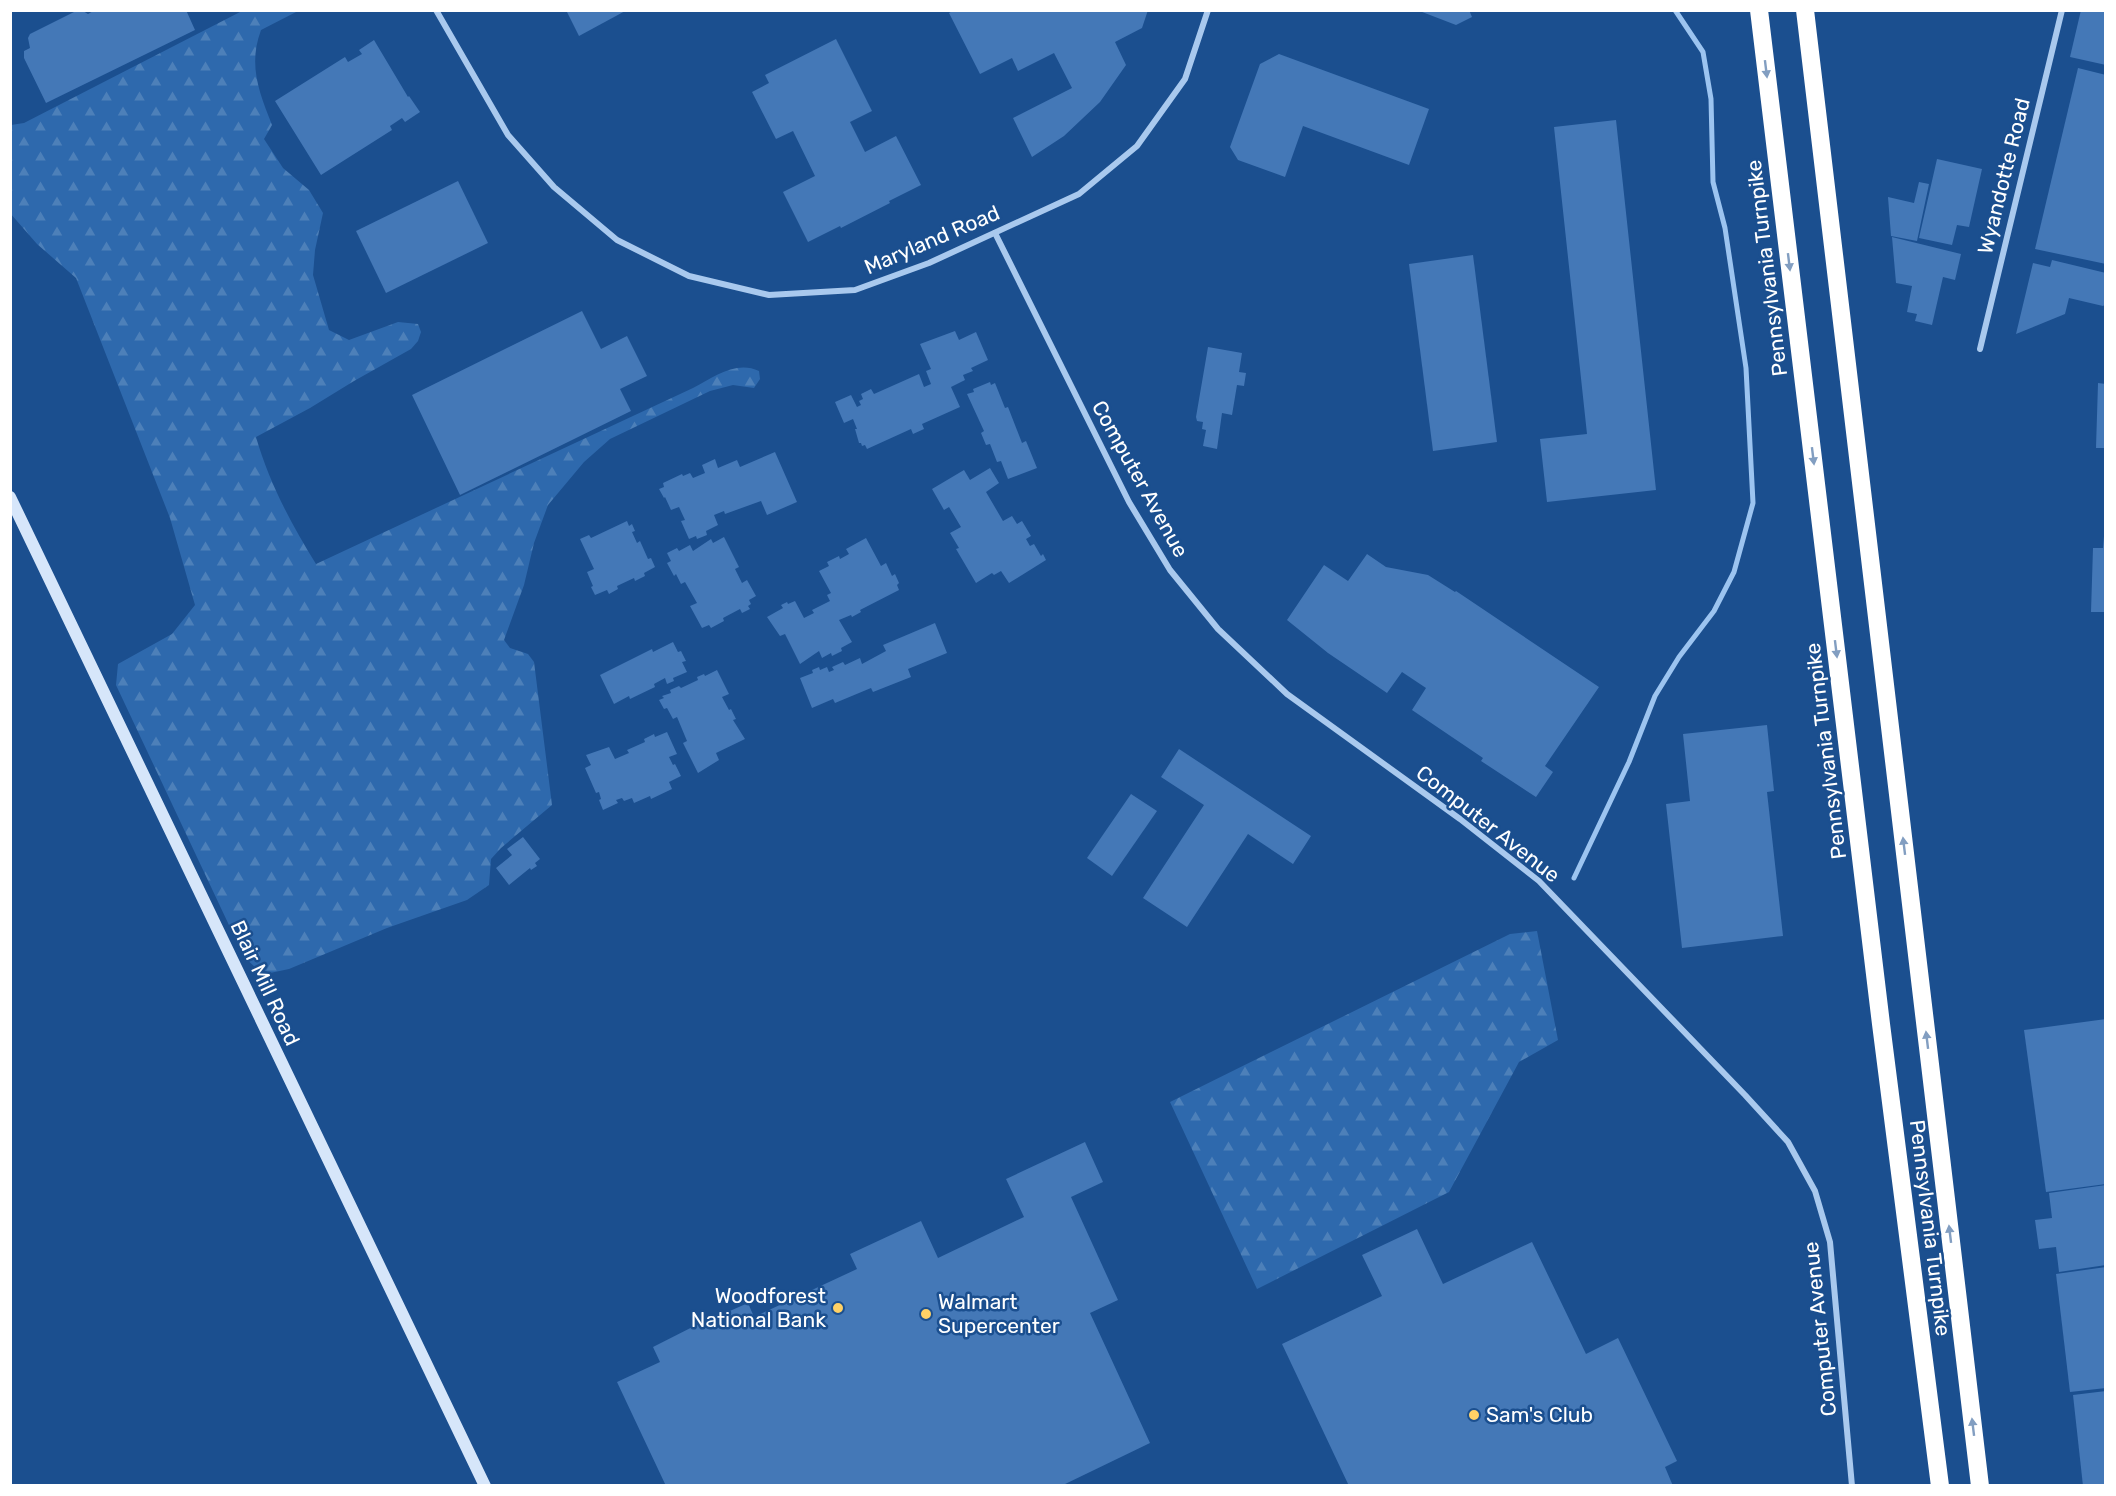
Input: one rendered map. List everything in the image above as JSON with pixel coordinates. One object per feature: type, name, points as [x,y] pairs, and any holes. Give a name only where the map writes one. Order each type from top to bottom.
[{"type":"highway","name":"Pennsylvania Turnpike","points":[[1759,10],[1880,1012],[1940,1485]]},
{"type":"highway","name":"Pennsylvania Turnpike","points":[[1805,10],[1980,1485]]},
{"type":"main road","name":"Blair Mill Road","points":[[10,497],[484,1485]]},
{"type":"street","name":"Maryland Road","points":[[436,10],[508,135],[554,187],[617,240],[689,276],[769,295],[855,290],[929,263],[1079,194],[1137,146],[1185,79],[1208,10]]},
{"type":"street","name":"Wyandotte Road","points":[[1980,349],[2062,10]]},
{"type":"street","name":"Computer Avenue","points":[[995,233],[1129,502],[1170,570],[1218,629],[1287,694],[1460,819],[1539,881],[1788,1142],[1815,1191],[1830,1242],[1852,1485]]},
{"type":"green space","points":[[242,11],[298,11],[261,30],[255,55],[255,67],[259,90],[272,125],[264,139],[283,168],[309,190],[323,213],[315,250],[313,275],[329,330],[349,340],[398,322],[418,324],[421,332],[418,341],[411,349],[256,437],[267,470],[282,502],[316,564],[725,371],[742,367],[750,368],[759,371],[760,379],[754,388],[733,385],[710,391],[610,439],[584,462],[548,505],[534,543],[524,585],[504,640],[510,648],[528,654],[534,662],[552,805],[491,859],[489,885],[467,900],[387,928],[289,969],[270,973],[255,967],[244,957],[116,685],[118,664],[172,634],[195,605],[170,518],[76,278],[37,244],[10,213],[11,125],[24,123]]},
{"type":"green space","points":[[1537,931],[1558,1040],[1519,1062],[1449,1192],[1257,1289],[1170,1102],[1510,934]]},
{"type":"building","points":[[78,10],[88,14],[95,10],[186,10],[195,30],[46,103],[24,58],[24,51],[30,48],[28,38],[30,34]]},
{"type":"building","points":[[566,10],[627,10],[579,36]]},
{"type":"building","points":[[954,10],[1148,10],[1142,28],[1115,42],[1126,65],[1100,102],[1064,136],[1032,157],[1013,118],[1072,88],[1054,53],[1018,71],[1012,58],[980,74],[949,13]]},
{"type":"building","points":[[1417,10],[1469,10],[1472,17],[1456,25]]},
{"type":"building","points":[[2081,10],[2106,10],[2106,65],[2070,57]]},
{"type":"building","points":[[836,39],[872,111],[850,122],[865,152],[896,136],[921,185],[841,228],[840,226],[808,242],[783,192],[815,176],[793,131],[776,139],[752,92],[769,83],[765,75]]},
{"type":"building","points":[[374,40],[408,97],[420,112],[405,122],[402,118],[390,126],[392,130],[321,175],[275,101],[345,57],[348,62],[362,54],[359,50]]},
{"type":"building","points":[[1279,54],[1429,109],[1409,165],[1303,126],[1285,177],[1238,160],[1230,147],[1260,64]]},
{"type":"building","points":[[2078,68],[2106,75],[2106,264],[2035,249]]},
{"type":"building","points":[[1616,120],[1656,490],[1547,502],[1540,439],[1587,434],[1554,127]]},
{"type":"building","points":[[1937,159],[1982,169],[1969,227],[1957,225],[1952,245],[1919,238]]},
{"type":"building","points":[[458,181],[488,243],[386,293],[356,231]]},
{"type":"building","points":[[1919,182],[1929,184],[1917,241],[1891,236],[1888,197],[1914,203]]},
{"type":"building","points":[[1892,237],[1961,254],[1955,280],[1943,277],[1932,325],[1915,321],[1917,314],[1907,312],[1912,286],[1896,283]]},
{"type":"building","points":[[1473,255],[1497,442],[1433,451],[1409,264]]},
{"type":"building","points":[[2052,260],[2106,273],[2106,304],[2103,306],[2069,298],[2065,314],[2016,334],[2033,263],[2050,267]]},
{"type":"building","points":[[582,311],[601,349],[627,336],[647,376],[620,389],[631,411],[460,495],[412,395]]},
{"type":"building","points":[[955,331],[959,340],[976,332],[988,360],[971,368],[973,371],[963,375],[965,380],[951,387],[960,407],[922,424],[924,429],[913,434],[911,429],[867,449],[865,445],[862,446],[859,443],[853,419],[844,423],[835,402],[851,395],[857,407],[861,405],[859,401],[863,399],[861,394],[871,389],[874,394],[919,374],[924,387],[931,384],[926,371],[931,369],[920,344]]},
{"type":"building","points":[[1208,347],[1242,353],[1239,372],[1246,373],[1244,386],[1237,385],[1232,415],[1222,413],[1217,449],[1203,446],[1206,430],[1202,429],[1203,422],[1197,421],[1196,417]]},
{"type":"building","points":[[990,382],[991,385],[995,383],[1005,408],[1008,407],[1022,443],[1026,441],[1037,468],[1008,479],[1001,461],[997,462],[990,444],[986,445],[981,433],[984,431],[967,394]]},
{"type":"building","points":[[2098,383],[2106,384],[2106,448],[2096,448]]},
{"type":"building","points":[[775,452],[797,502],[767,515],[761,501],[725,514],[724,511],[714,515],[718,525],[706,531],[707,535],[689,539],[681,521],[685,520],[679,507],[671,510],[659,489],[664,487],[663,483],[682,474],[683,476],[690,473],[693,478],[705,473],[702,465],[715,459],[718,468],[737,460],[740,467]]},
{"type":"building","points":[[990,468],[999,483],[986,492],[1003,521],[1012,516],[1017,524],[1022,521],[1031,536],[1026,539],[1030,546],[1034,544],[1046,560],[1009,583],[1001,571],[994,575],[992,573],[976,583],[956,549],[959,548],[950,533],[961,527],[949,507],[944,510],[932,489],[964,470],[970,480]]},
{"type":"building","points":[[627,521],[629,526],[632,524],[635,531],[632,532],[637,543],[640,541],[648,559],[651,558],[655,567],[635,581],[634,578],[617,586],[618,589],[609,594],[607,590],[595,595],[587,572],[594,569],[580,539],[589,535],[591,538]]},
{"type":"building","points":[[2104,536],[2106,536],[2106,612],[2091,612],[2093,548],[2103,548]]},
{"type":"building","points":[[724,537],[739,567],[735,569],[742,583],[747,580],[756,596],[749,600],[750,609],[742,613],[740,609],[711,628],[709,625],[702,628],[690,606],[697,603],[685,582],[681,584],[676,574],[674,576],[667,563],[671,561],[667,553],[677,548],[679,551],[690,545],[693,551],[711,539],[713,543]]},
{"type":"building","points":[[866,538],[881,566],[886,563],[892,576],[895,574],[899,590],[860,610],[861,612],[852,617],[851,615],[839,620],[852,642],[841,648],[842,651],[822,658],[819,651],[800,664],[785,634],[780,636],[767,617],[783,608],[781,605],[795,601],[804,618],[814,613],[812,610],[830,601],[827,595],[831,593],[819,571],[829,566],[827,562],[849,554],[846,549]]},
{"type":"building","points":[[1367,554],[1386,567],[1428,575],[1456,591],[1599,687],[1545,766],[1553,772],[1536,797],[1481,761],[1483,758],[1412,710],[1426,688],[1402,672],[1387,693],[1328,653],[1287,620],[1324,565],[1348,581]]},
{"type":"building","points":[[935,623],[947,653],[908,669],[911,677],[873,692],[871,688],[835,703],[833,699],[812,708],[800,678],[813,673],[812,670],[819,667],[820,670],[827,667],[829,672],[834,670],[832,667],[843,662],[845,665],[860,658],[862,664],[886,651],[883,645]]},
{"type":"building","points":[[673,642],[686,661],[682,662],[687,672],[673,678],[674,681],[667,684],[665,678],[654,684],[655,687],[614,704],[600,675],[652,649],[653,652]]},
{"type":"building","points":[[717,670],[729,694],[722,697],[729,710],[731,709],[736,719],[733,720],[745,739],[716,753],[719,760],[698,773],[683,743],[687,741],[677,717],[673,719],[659,700],[664,698],[662,696],[671,693],[670,690],[679,686],[681,688],[698,680],[697,677]]},
{"type":"building","points":[[1767,725],[1774,791],[1767,792],[1783,936],[1682,948],[1666,804],[1690,801],[1683,734]]},
{"type":"building","points":[[667,732],[677,754],[669,757],[681,776],[669,782],[672,789],[651,799],[650,796],[634,803],[632,798],[624,801],[622,798],[616,800],[618,803],[603,810],[599,792],[596,793],[585,768],[591,765],[586,755],[609,747],[615,759],[629,753],[627,750],[645,742],[644,739],[654,734],[655,737]]},
{"type":"building","points":[[1179,749],[1311,836],[1293,864],[1248,834],[1187,927],[1143,898],[1204,805],[1161,777]]},
{"type":"building","points":[[1131,794],[1157,811],[1112,876],[1087,858]]},
{"type":"building","points":[[523,837],[540,859],[535,863],[537,866],[531,870],[530,868],[509,885],[496,868],[512,855],[507,849]]},
{"type":"building","points":[[2106,1019],[2106,1184],[2046,1192],[2024,1030]]},
{"type":"building","name":"Walmart Supercenter","points":[[1085,1142],[1103,1182],[1071,1197],[1118,1300],[1090,1313],[1150,1443],[1061,1486],[666,1486],[617,1382],[660,1362],[653,1347],[722,1312],[723,1314],[748,1303],[754,1317],[857,1269],[850,1254],[921,1221],[938,1258],[1024,1217],[1006,1179]]},
{"type":"building","points":[[2106,1185],[2106,1265],[2059,1272],[2056,1247],[2039,1249],[2035,1220],[2052,1218],[2049,1193]]},
{"type":"building","points":[[1417,1229],[1443,1284],[1532,1242],[1586,1354],[1618,1338],[1677,1461],[1665,1467],[1673,1486],[1349,1486],[1282,1344],[1382,1296],[1362,1255]]},
{"type":"building","points":[[2106,1267],[2106,1388],[2070,1392],[2056,1274]]},
{"type":"building","points":[[2106,1391],[2106,1486],[2083,1486],[2073,1395]]},
{"type":"waterway","points":[[1574,878],[1629,762],[1655,696],[1679,657],[1714,611],[1734,572],[1753,503],[1746,368],[1725,228],[1713,182],[1711,99],[1703,52],[1675,10]]},
{"type":"place","name":"Woodforest National Bank","points":[[838,1308]]},
{"type":"place","name":"Walmart Supercenter","points":[[926,1314]]},
{"type":"place","name":"Sam's Club","points":[[1474,1415]]}]
